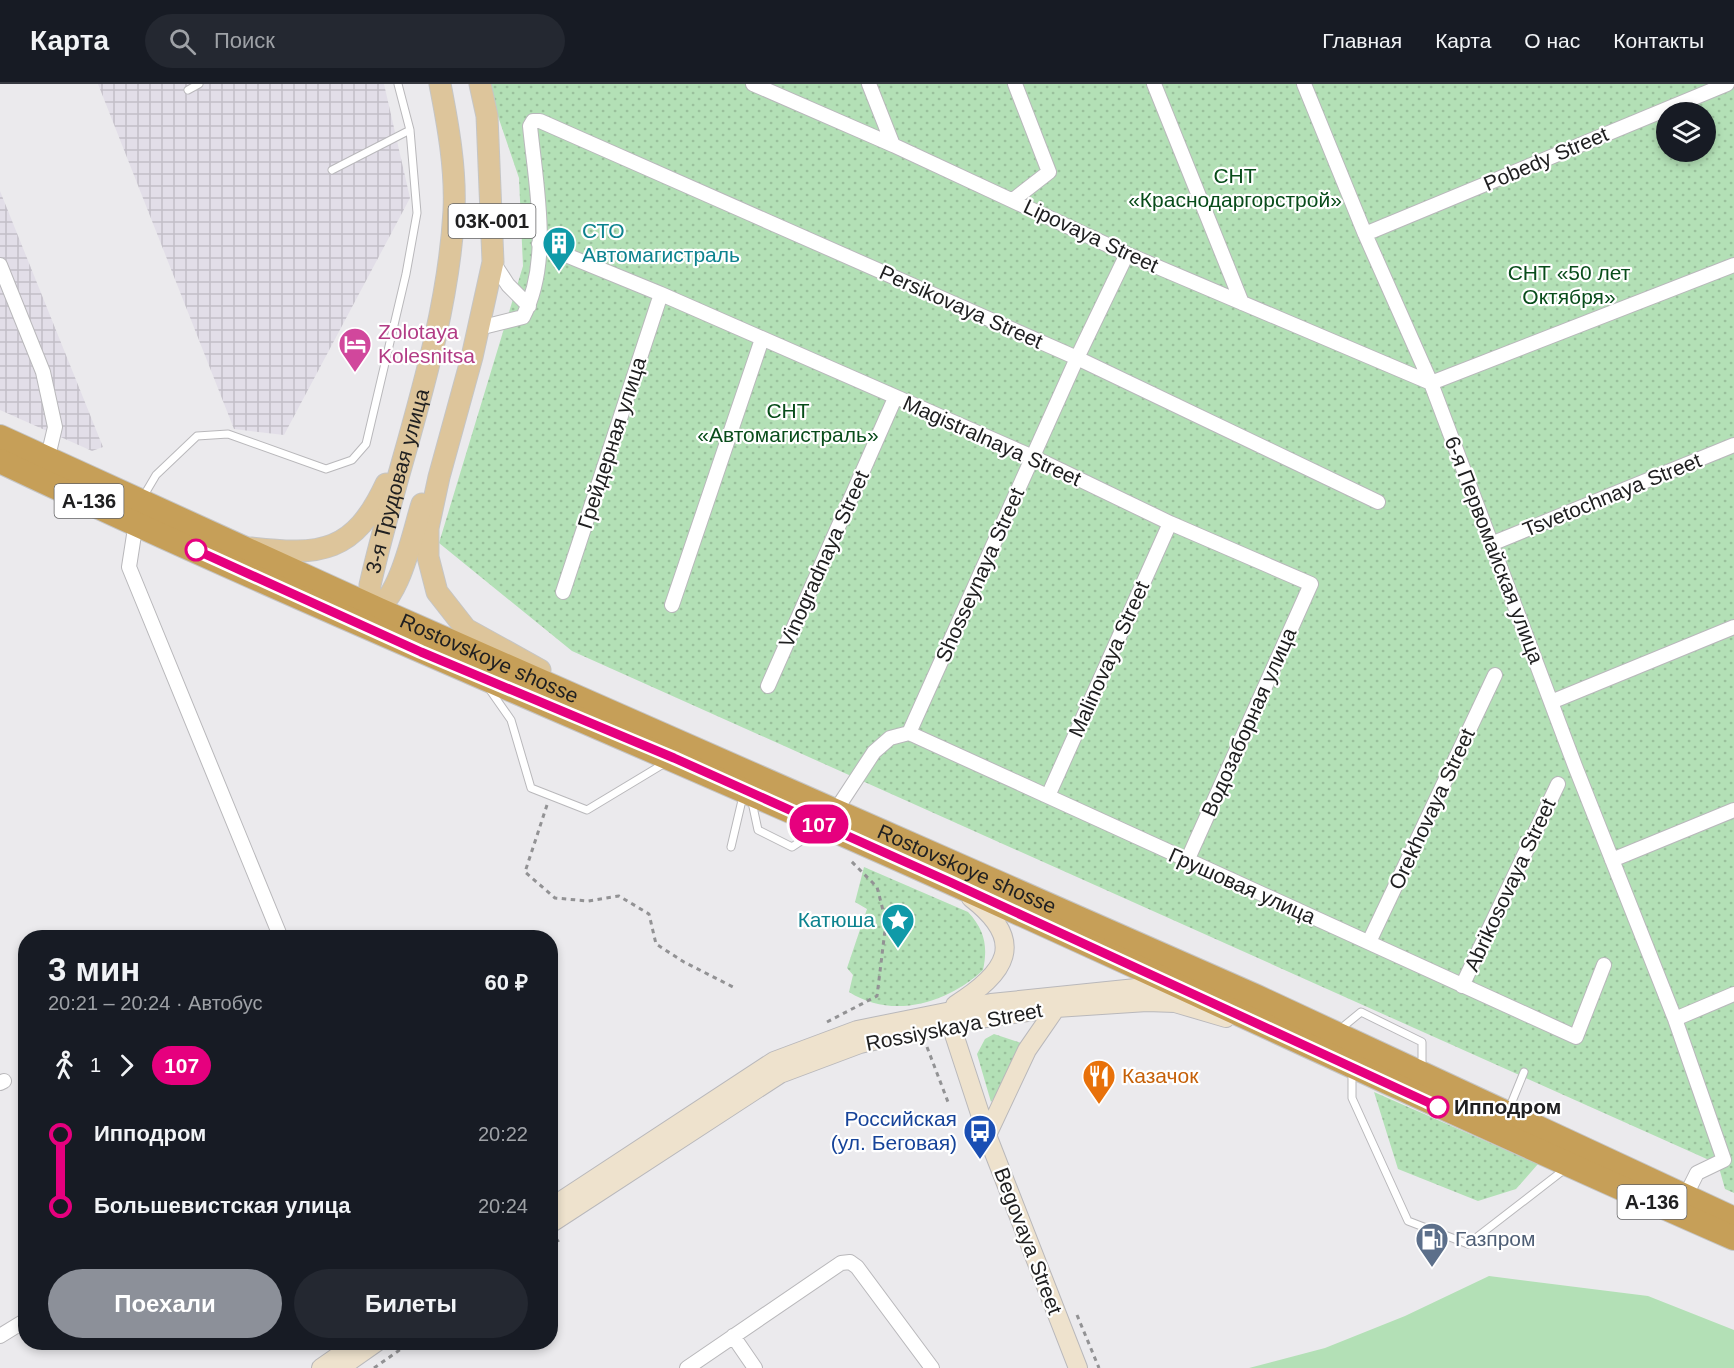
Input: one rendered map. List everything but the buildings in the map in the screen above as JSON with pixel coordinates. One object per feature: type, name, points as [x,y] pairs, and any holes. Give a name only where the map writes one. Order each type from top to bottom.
[{"type":"highway","name":"Rostovskoye shosse","points":[[0,437],[45,469],[139,511],[337,614],[482,678],[671,748],[748,792],[829,818],[950,882],[1569,1166],[1734,1238]]},
{"type":"highway","name":"Rostovskoye shosse","points":[[0,461],[45,469]]},
{"type":"highway","name":"Rostovskoye shosse","points":[[139,511],[242,547],[671,748],[829,818],[1257,997],[1734,1219]]},
{"type":"main road","name":"3-я Трудовая улица","points":[[379,610],[370,585],[449,273],[454,208],[450,133],[440,84]]},
{"type":"main road","name":"03К-001","points":[[466,629],[437,592],[429,569],[427,545],[439,477],[472,357],[493,262],[487,116],[480,84]]},
{"type":"main road","name":"3-я Трудовая улица","points":[[379,610],[389,598],[400,573],[472,357]]},
{"type":"main road","name":"03К-001","points":[[242,547],[310,552],[328,548],[343,541],[359,528],[379,499],[407,440]]},
{"type":"main road","name":"А-136","points":[[337,614],[367,614],[379,610],[405,644]]},
{"type":"main road","name":"А-136","points":[[466,629],[671,748]]},
{"type":"main road","name":"А-136","points":[[948,1017],[993,977],[1002,963],[1005,949],[1003,935],[997,921],[987,910],[950,882]]},
{"type":"main road","name":"А-136","points":[[1175,984],[1257,997]]},
{"type":"main road","name":"Rossiyskaya Street","points":[[948,1017],[991,1003],[1175,984]]},
{"type":"main road","name":"Rossiyskaya Street","points":[[558,1209],[774,1061],[857,1030],[948,1017],[1162,1001],[1293,1039]]},
{"type":"main road","points":[[987,1135],[1027,1050],[1056,1008]]},
{"type":"main road","name":"Begovaya Street","points":[[948,1017],[987,1135],[1078,1368]]},
{"type":"main road","points":[[321,1368],[347,1350]]},
{"type":"main road","points":[[340,1368],[366,1350]]},
{"type":"street","name":"Lipovaya Street","points":[[753,84],[893,145],[1126,254],[1431,383]]},
{"type":"street","points":[[869,84],[893,145]]},
{"type":"street","points":[[1013,200],[1049,172],[1015,84]]},
{"type":"street","points":[[1154,84],[1242,303]]},
{"type":"street","name":"6-я Первомайская улица","points":[[1304,84],[1365,234],[1431,383],[1551,702],[1729,1158]]},
{"type":"street","name":"Pobedy Street","points":[[1365,234],[1727,84]]},
{"type":"street","name":"Persikovaya Street","points":[[539,244],[530,126],[533,122],[540,121],[1077,358],[1378,502]]},
{"type":"street","points":[[479,328],[519,320],[529,306],[535,288],[539,244]]},
{"type":"street","name":"Magistralnaya Street","points":[[539,244],[661,294],[1033,457],[1170,523],[1311,584]]},
{"type":"street","name":"Shosseynaya Street","points":[[909,733],[1126,254]]},
{"type":"street","points":[[493,262],[508,285],[529,306]]},
{"type":"street","points":[[0,265],[43,372],[55,427],[45,469]]},
{"type":"street","points":[[1431,383],[1734,265]]},
{"type":"street","name":"Грейдерная улица","points":[[563,592],[661,294]]},
{"type":"street","points":[[672,605],[762,339]]},
{"type":"street","name":"Vinogradnaya Street","points":[[768,686],[896,398]]},
{"type":"street","name":"Tsvetochnaya Street","points":[[1491,544],[1734,445]]},
{"type":"street","points":[[139,511],[129,567],[278,930]]},
{"type":"street","name":"Malinovaya Street","points":[[1048,796],[1170,523]]},
{"type":"street","name":"Водозаборная улица","points":[[1187,861],[1311,584]]},
{"type":"street","points":[[1551,702],[1734,627]]},
{"type":"street","name":"Orekhovaya Street","points":[[1369,942],[1495,675]]},
{"type":"street","points":[[829,818],[874,752],[890,738],[909,733]]},
{"type":"street","name":"Грушовая улица","points":[[909,733],[1576,1037],[1604,965]]},
{"type":"street","name":"Abrikosovaya Street","points":[[1462,986],[1558,784]]},
{"type":"street","points":[[1612,860],[1734,810]]},
{"type":"street","points":[[1675,1018],[1734,994]]},
{"type":"street","points":[[1685,1197],[1697,1173],[1729,1158]]},
{"type":"street","points":[[687,1368],[841,1263],[850,1262],[857,1267],[932,1368]]},
{"type":"street","points":[[0,1336],[18,1325]]},
{"type":"street","points":[[734,1336],[755,1368]]},
{"type":"lane","points":[[188,90],[199,84]]},
{"type":"lane","points":[[139,511],[156,475],[197,436],[228,434],[326,469],[352,460],[366,444],[406,274],[417,213],[410,130],[398,84]]},
{"type":"lane","points":[[332,170],[410,130]]},
{"type":"lane","points":[[482,678],[511,720],[531,788],[587,810],[671,748]]},
{"type":"lane","points":[[748,792],[758,830],[792,847],[829,818]]},
{"type":"lane","points":[[731,847],[748,792]]},
{"type":"lane","points":[[1352,1066],[1352,1098],[1408,1221],[1468,1244],[1569,1166]]},
{"type":"lane","points":[[1506,1113],[1524,1072]]},
{"type":"path","points":[[550,796],[525,872],[555,898],[588,901],[619,896],[649,915],[656,944],[684,962],[735,988]]},
{"type":"path","points":[[830,1020],[877,996],[886,922],[878,887],[845,857]]},
{"type":"path","points":[[924,1041],[948,1102]]},
{"type":"path","points":[[374,1368],[400,1350]]},
{"type":"shaded area","points":[[98,84],[384,84],[410,198],[284,435],[234,429]]},
{"type":"shaded area","points":[[0,191],[103,447],[92,451],[0,410]]},
{"type":"green space","name":"СНТ «Автомагистраль»","points":[[487,84],[1734,84],[1734,1193],[1725,1189],[1718,1164],[572,651],[439,543],[523,266],[519,178]]},
{"type":"green space","points":[[864,867],[968,912],[978,925],[984,939],[983,970],[969,982],[953,991],[919,1004],[884,1005],[849,992],[853,975],[847,968],[867,909],[855,902]]},
{"type":"green space","points":[[994,1034],[1021,1043],[1004,1083],[991,1102],[977,1054],[985,1039]]},
{"type":"green space","points":[[1374,1092],[1538,1164],[1516,1189],[1478,1201],[1398,1169]]},
{"type":"green space","points":[[1489,1276],[1648,1296],[1734,1330],[1734,1368],[1249,1368],[1325,1348],[1405,1316]]},
{"type":"bus line","name":"107","points":[[196,550],[421,652],[674,758],[1231,1010],[1438,1107]]},
{"type":"place","name":"СТО Автомагистраль","points":[[559,272]]},
{"type":"place","name":"Zolotaya Kolesnitsa","points":[[355,373]]},
{"type":"place","name":"Катюша","points":[[898,949]]},
{"type":"place","name":"Казачок","points":[[1099,1105]]},
{"type":"place","name":"Ипподром","points":[[1438,1107]]},
{"type":"place","name":"Российская (ул. Беговая)","points":[[980,1160]]},
{"type":"place","name":"Газпром","points":[[1432,1268]]},
{"type":"park label","name":"СНТ «Краснодаргорстрой»","points":[[1235,188]]},
{"type":"park label","name":"СНТ «50 лет Октября»","points":[[1569,285]]}]
